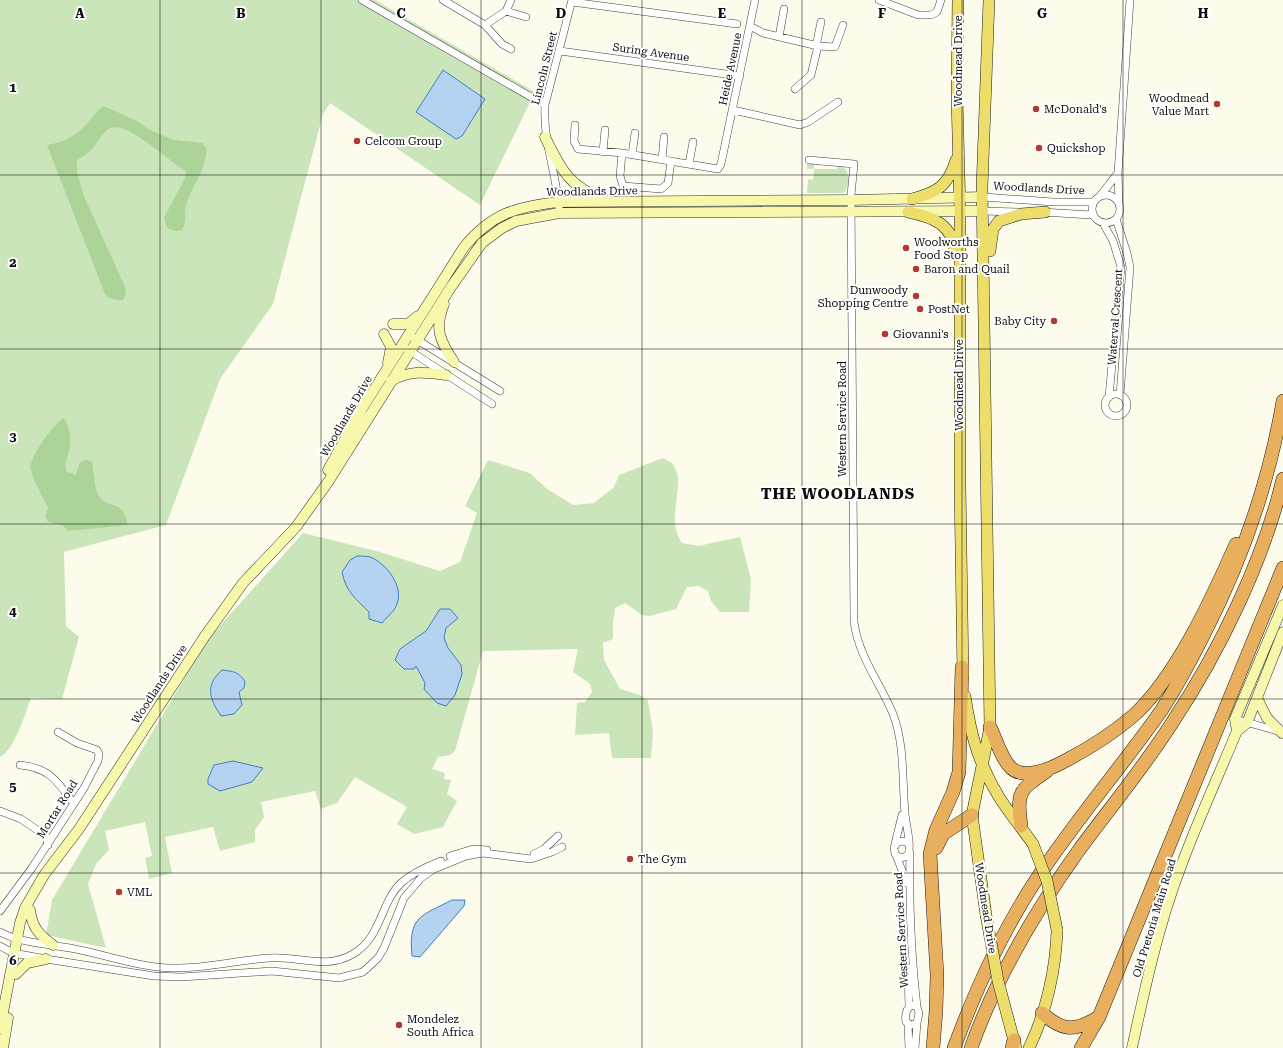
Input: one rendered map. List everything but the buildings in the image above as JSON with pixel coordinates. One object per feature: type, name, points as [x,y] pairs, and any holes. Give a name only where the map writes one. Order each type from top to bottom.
[{"type":"highway","points":[[954,1048],[964,1020],[993,957],[1035,882],[1161,710],[1188,666],[1220,603],[1250,530],[1262,492],[1279,426],[1283,401]]},
{"type":"highway","points":[[1021,826],[1018,801],[1022,791],[1054,767],[1096,744],[1134,715],[1151,697],[1178,660],[1219,582],[1243,528],[1279,426]]},
{"type":"highway","points":[[971,1048],[996,990],[1023,937],[1078,852],[1172,724],[1201,676],[1249,577],[1279,496],[1283,479]]},
{"type":"highway","points":[[1081,1048],[1099,1017],[1283,568]]},
{"type":"highway","points":[[933,1048],[937,975],[930,854],[936,830],[953,792],[959,772],[962,667]]},
{"type":"highway","points":[[990,727],[1011,768],[1026,773],[1054,767]]},
{"type":"highway","points":[[931,878],[938,840],[947,831],[972,815]]},
{"type":"highway","points":[[1042,1013],[1055,1024],[1068,1028],[1084,1026],[1099,1017]]},
{"type":"main road","name":"Woodmead Drive","points":[[958,0],[957,97],[960,198],[959,299],[962,667],[970,731],[983,768],[1000,798],[1021,826],[1032,844],[1047,881],[1056,930],[1055,960],[1042,1013],[1029,1048]]},
{"type":"main road","name":"Woodmead Drive","points":[[989,0],[983,211],[990,727],[983,768],[972,815],[986,915],[998,981],[1010,1022],[1014,1045]]},
{"type":"main road","points":[[545,137],[560,167],[572,182],[586,192],[615,203]]},
{"type":"main road","points":[[912,199],[935,192],[942,186],[951,175],[959,147]]},
{"type":"main road","name":"Woodlands Drive","points":[[413,337],[423,312],[464,247],[494,218],[521,207],[558,202],[615,203],[983,197]]},
{"type":"main road","name":"Woodlands Drive","points":[[19,939],[30,910],[79,829],[231,598],[243,583],[296,527],[312,502],[328,482],[413,337],[482,243],[491,235],[516,222],[560,214],[983,211]]},
{"type":"main road","points":[[908,212],[928,216],[944,226],[950,233],[955,250],[959,299]]},
{"type":"main road","points":[[985,289],[992,234],[996,223],[1006,217],[1045,212]]},
{"type":"main road","points":[[451,287],[442,309],[438,327],[442,343],[454,362]]},
{"type":"main road","points":[[393,324],[408,324],[423,312]]},
{"type":"main road","points":[[384,334],[391,347],[388,378],[416,372],[446,375]]},
{"type":"main road","points":[[1237,731],[1235,719],[1283,605]]},
{"type":"main road","name":"Old Pretoria Main Road","points":[[1132,1048],[1147,982],[1172,892],[1192,838],[1211,796],[1237,731],[1247,723],[1283,632]]},
{"type":"main road","points":[[1257,698],[1266,718],[1283,733]]},
{"type":"main road","name":"Woodlands Drive","points":[[0,1028],[26,908],[37,886],[79,829]]},
{"type":"main road","points":[[30,910],[35,929],[52,945]]},
{"type":"main road","name":"Woodlands Drive","points":[[3,1048],[16,974],[16,953]]},
{"type":"main road","points":[[16,974],[27,963],[46,960]]},
{"type":"street","points":[[362,0],[545,106]]},
{"type":"street","points":[[443,0],[485,25],[499,41],[511,49]]},
{"type":"street","points":[[485,25],[506,11],[511,0]]},
{"type":"street","name":"Heide Avenue","points":[[689,164],[718,169],[721,164],[724,142],[733,110],[755,0]]},
{"type":"street","points":[[879,0],[925,16],[937,12],[941,0]]},
{"type":"street","points":[[1118,173],[1100,196],[1093,202],[1091,210],[1092,215],[1095,219],[1103,223],[1116,219],[1120,210],[1118,173],[1130,0]]},
{"type":"street","points":[[572,1],[737,24]]},
{"type":"street","name":"Lincoln Street","points":[[560,214],[545,137],[545,106],[572,1]]},
{"type":"street","points":[[779,37],[784,9]]},
{"type":"street","points":[[506,11],[526,17]]},
{"type":"street","points":[[795,89],[811,75],[821,22]]},
{"type":"street","points":[[750,26],[763,33],[779,37],[817,46],[836,47],[843,25]]},
{"type":"street","name":"Suring Avenue","points":[[560,51],[740,76]]},
{"type":"street","points":[[733,110],[800,125],[808,122],[838,102]]},
{"type":"street","points":[[575,125],[574,141],[577,148],[603,152],[622,153],[689,164],[693,142]]},
{"type":"street","points":[[603,152],[605,130]]},
{"type":"street","points":[[632,155],[635,133]]},
{"type":"street","points":[[662,160],[664,137]]},
{"type":"street","points":[[622,153],[620,176],[623,186],[661,189],[668,183],[671,161]]},
{"type":"street","name":"Western Service Road","points":[[808,160],[854,164],[851,200],[854,622],[861,652],[896,725],[900,749],[904,806],[909,844]]},
{"type":"street","points":[[1100,196],[1110,196],[1119,204]]},
{"type":"street","name":"Woodlands Drive","points":[[983,197],[1053,202],[1093,202]]},
{"type":"street","points":[[983,211],[1045,212],[1092,215]]},
{"type":"street","name":"Waterval Crescent","points":[[1116,219],[1128,253],[1130,267],[1120,395]]},
{"type":"street","name":"Waterval Crescent","points":[[1103,223],[1113,241],[1122,267],[1109,397]]},
{"type":"street","points":[[413,337],[500,391]]},
{"type":"street","points":[[406,348],[492,404]]},
{"type":"street","points":[[1120,395],[1125,399],[1127,405],[1124,412],[1118,416],[1111,415],[1106,409],[1106,401],[1109,397],[1120,395]]},
{"type":"street","points":[[1235,719],[1283,733]]},
{"type":"street","name":"Mortar Road","points":[[0,910],[20,886],[48,845],[74,804],[96,764],[99,754],[95,749],[77,743],[58,732]]},
{"type":"street","points":[[20,765],[35,766],[56,778],[74,804]]},
{"type":"street","name":"Western Service Road","points":[[895,844],[904,806]]},
{"type":"street","points":[[0,811],[21,819],[46,836],[48,845]]},
{"type":"street","points":[[0,932],[19,939],[140,964],[172,968],[271,958],[329,962],[352,955],[368,942],[395,891],[402,882],[427,867],[460,852],[473,849],[527,856],[544,849],[558,836]]},
{"type":"street","points":[[902,841],[909,844],[910,853],[902,858],[896,855],[894,850],[895,844],[902,841]]},
{"type":"street","points":[[0,946],[16,953],[46,960],[154,976],[182,977],[272,971],[322,977],[339,978],[353,976],[362,972],[378,958],[384,948],[404,898],[421,878],[434,869],[466,856],[483,853],[526,860],[552,852],[562,846]]},
{"type":"street","name":"Western Service Road","points":[[910,853],[909,908],[912,962],[917,1007]]},
{"type":"street","name":"Western Service Road","points":[[896,855],[904,878],[909,1007]]},
{"type":"street","points":[[909,1048],[906,1013],[912,1005],[917,1007],[919,1013],[915,1048]]},
{"type":"street","points":[[908,1024],[913,1025],[917,1023]]},
{"type":"green space","points":[[0,0],[375,0],[535,92],[480,205],[330,103],[323,114],[273,304],[220,379],[166,525],[64,552],[66,626],[79,637],[62,699],[31,698],[23,722],[15,739],[5,753],[0,757]]},
{"type":"green space","points":[[104,106],[139,122],[148,129],[164,136],[174,140],[202,143],[207,149],[206,158],[201,172],[186,205],[184,227],[182,230],[178,231],[167,227],[164,218],[185,178],[186,171],[138,136],[128,130],[118,127],[110,128],[92,149],[77,160],[77,173],[84,196],[125,287],[126,294],[123,300],[111,299],[105,294],[47,145],[57,143],[74,135],[85,126],[97,111]]},
{"type":"green space","points":[[807,163],[814,163],[814,169],[807,169]]},
{"type":"green space","points":[[838,164],[842,166],[847,173],[849,181],[844,193],[807,193],[808,179],[813,180],[814,169],[837,169]]},
{"type":"green space","points":[[63,418],[69,428],[70,438],[70,447],[66,464],[67,472],[76,475],[79,465],[82,462],[87,460],[92,462],[97,493],[106,503],[114,505],[122,510],[128,525],[69,531],[62,525],[48,522],[45,517],[48,508],[34,480],[30,467],[35,454],[44,440]]},
{"type":"green space","points":[[663,458],[672,463],[678,476],[675,519],[678,535],[682,543],[698,546],[740,537],[751,579],[749,612],[720,612],[711,601],[708,591],[699,586],[687,587],[676,609],[650,616],[642,615],[625,603],[615,608],[613,639],[603,643],[604,660],[620,689],[640,695],[648,701],[653,732],[651,758],[612,758],[609,733],[575,735],[577,703],[585,702],[592,692],[590,684],[573,672],[578,649],[483,651],[455,751],[450,755],[438,757],[432,769],[445,773],[444,779],[451,780],[447,794],[457,801],[443,827],[414,834],[397,824],[407,807],[355,777],[337,803],[321,809],[315,791],[261,802],[264,817],[255,830],[255,842],[220,851],[213,827],[165,837],[172,873],[149,879],[145,858],[152,856],[145,822],[105,831],[109,850],[96,864],[88,884],[106,948],[46,935],[52,900],[208,639],[303,533],[380,552],[440,571],[460,562],[477,513],[465,506],[488,460],[530,473],[547,489],[573,505],[594,503],[614,487],[619,475]]},
{"type":"water","points":[[443,70],[485,99],[462,136],[456,139],[416,112]]},
{"type":"water","points":[[357,556],[370,557],[382,564],[396,583],[399,597],[396,607],[382,623],[369,619],[369,612],[355,598],[346,585],[342,572],[350,560]]},
{"type":"water","points":[[440,609],[450,609],[458,618],[446,628],[444,638],[448,648],[461,665],[462,674],[455,695],[446,706],[437,703],[424,689],[425,683],[416,666],[414,669],[404,669],[395,660],[400,649],[426,631]]},
{"type":"water","points":[[222,670],[238,674],[245,682],[244,688],[239,692],[242,705],[234,714],[221,716],[212,697],[211,686]]},
{"type":"water","points":[[233,761],[263,768],[252,782],[220,791],[208,784],[208,779],[214,765]]},
{"type":"water","points":[[452,900],[465,900],[464,906],[420,957],[412,956],[412,933],[419,919],[425,914]]},
{"type":"place","name":"Woodmead Value Mart","points":[[1217,104]]},
{"type":"place","name":"McDonald's","points":[[1036,109]]},
{"type":"place","name":"Celcom Group","points":[[357,141]]},
{"type":"place","name":"Quickshop","points":[[1039,148]]},
{"type":"place","name":"Woolworths Food Stop","points":[[906,248]]},
{"type":"place","name":"Baron and Quail","points":[[916,269]]},
{"type":"place","name":"Dunwoody Shopping Centre","points":[[916,296]]},
{"type":"place","name":"PostNet","points":[[920,309]]},
{"type":"place","name":"Baby City","points":[[1054,321]]},
{"type":"place","name":"Giovanni's","points":[[885,334]]},
{"type":"place","name":"The Gym","points":[[630,859]]},
{"type":"place","name":"VML","points":[[119,892]]},
{"type":"place","name":"Mondelez South Africa","points":[[399,1025]]},
{"type":"district","name":"THE WOODLANDS","points":[[838,494]]}]
